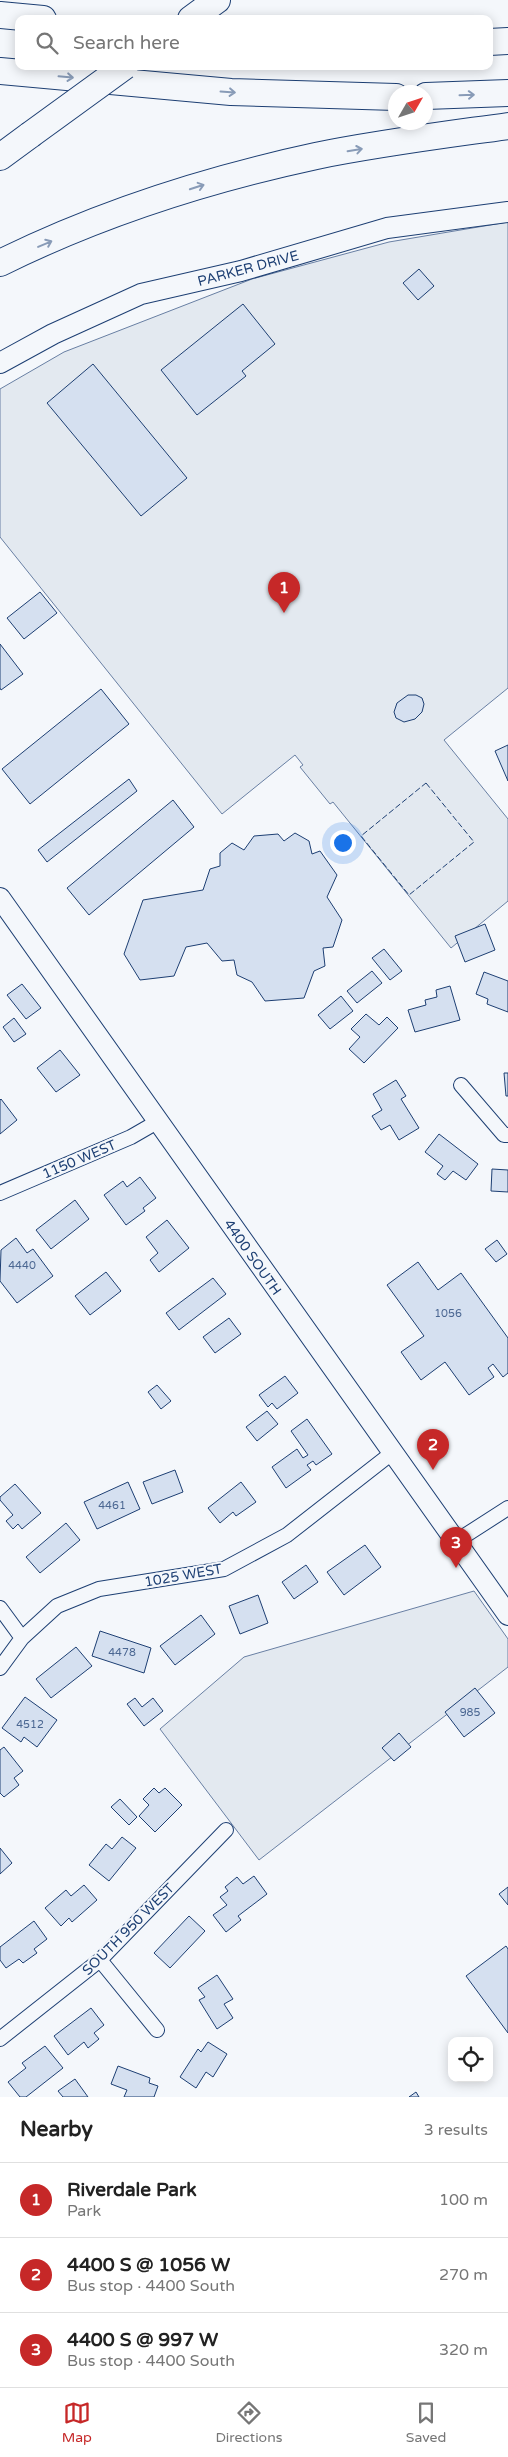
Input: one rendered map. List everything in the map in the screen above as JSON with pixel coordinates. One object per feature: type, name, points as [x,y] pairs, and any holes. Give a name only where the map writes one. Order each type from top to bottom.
[{"type":"highway","points":[[196,15],[217,0]]},
{"type":"highway","points":[[0,15],[15,16]]},
{"type":"highway","points":[[493,42],[508,41]]},
{"type":"highway","points":[[0,70],[231,92],[388,97]]},
{"type":"highway","points":[[0,157],[119,70]]},
{"type":"highway","points":[[433,96],[508,93]]},
{"type":"highway","points":[[0,263],[108,217],[212,182],[317,156],[508,126]]},
{"type":"street","name":"PARKER DRIVE","points":[[0,363],[53,334],[141,294],[242,271],[387,228],[508,212]]},
{"type":"street","name":"4400 SOUTH","points":[[0,898],[508,1615]]},
{"type":"street","points":[[461,1085],[504,1135],[508,1135]]},
{"type":"street","name":"1150 WEST","points":[[0,1193],[131,1137],[157,1122]]},
{"type":"street","name":"1025 WEST","points":[[0,1668],[22,1638],[57,1606],[99,1589],[224,1569],[287,1535],[392,1453]]},
{"type":"street","points":[[455,1542],[508,1508]]},
{"type":"street","points":[[0,1608],[22,1638]]},
{"type":"street","name":"SOUTH 950 WEST","points":[[0,2039],[100,1960],[226,1830]]},
{"type":"street","points":[[100,1960],[157,2030]]},
{"type":"shaded area","points":[[508,222],[508,688],[444,740],[508,819],[508,901],[451,948],[333,802],[330,804],[300,767],[303,765],[295,755],[222,814],[0,537],[0,389],[64,352],[252,279],[389,242]]},
{"type":"shaded area","points":[[474,1591],[508,1639],[508,1667],[259,1860],[160,1729],[244,1657]]},
{"type":"building","points":[[419,269],[434,286],[418,300],[403,283]]},
{"type":"building","points":[[243,304],[275,344],[242,371],[246,376],[197,415],[161,370]]},
{"type":"building","points":[[93,364],[187,478],[141,516],[47,403]]},
{"type":"building","points":[[40,592],[57,613],[24,639],[7,618]]},
{"type":"building","points":[[0,644],[23,674],[1,690],[0,688]]},
{"type":"building","points":[[101,689],[129,724],[30,804],[2,769]]},
{"type":"building","points":[[408,695],[416,695],[422,698],[424,704],[422,712],[415,719],[404,722],[396,718],[394,712],[397,703]]},
{"type":"building","points":[[508,745],[508,781],[495,751]]},
{"type":"building","points":[[129,779],[137,791],[47,862],[38,850]]},
{"type":"building","points":[[173,800],[194,827],[89,915],[67,888]]},
{"type":"building","points":[[295,833],[309,841],[312,854],[320,851],[337,875],[327,897],[342,920],[333,947],[323,948],[325,966],[314,971],[304,998],[265,1001],[252,982],[237,975],[234,960],[222,961],[207,943],[186,947],[174,976],[140,980],[124,954],[143,900],[203,890],[210,869],[220,866],[220,853],[232,843],[244,850],[254,836],[278,834],[284,841]]},
{"type":"building","points":[[485,924],[495,950],[465,962],[455,936]]},
{"type":"building","points":[[384,949],[402,971],[390,980],[372,958]]},
{"type":"building","points":[[372,971],[382,983],[357,1003],[347,991]]},
{"type":"building","points":[[484,972],[508,981],[508,1012],[487,1004],[488,999],[476,994]]},
{"type":"building","points":[[22,984],[41,1008],[26,1019],[7,995]]},
{"type":"building","points":[[450,986],[460,1020],[415,1032],[408,1010],[426,1005],[425,1000],[437,997],[436,990]]},
{"type":"building","points":[[341,996],[353,1011],[330,1029],[318,1015]]},
{"type":"building","points":[[366,1014],[379,1025],[387,1017],[398,1028],[364,1063],[349,1049],[360,1037],[351,1029]]},
{"type":"building","points":[[14,1018],[26,1034],[14,1042],[3,1027]]},
{"type":"building","points":[[60,1050],[80,1075],[56,1092],[37,1068]]},
{"type":"building","points":[[504,1073],[508,1073],[508,1096],[506,1096]]},
{"type":"building","points":[[396,1080],[406,1096],[401,1099],[419,1128],[399,1140],[390,1125],[381,1130],[372,1116],[382,1110],[373,1094]]},
{"type":"building","points":[[0,1100],[17,1120],[0,1134]]},
{"type":"building","points":[[439,1134],[478,1164],[466,1180],[453,1171],[445,1180],[437,1174],[443,1166],[425,1152]]},
{"type":"building","points":[[492,1169],[508,1170],[508,1192],[491,1191]]},
{"type":"building","points":[[140,1177],[156,1198],[143,1208],[145,1211],[126,1225],[104,1195],[123,1181],[127,1187]]},
{"type":"building","points":[[75,1200],[89,1219],[51,1249],[36,1230]]},
{"type":"building","points":[[167,1220],[189,1248],[159,1272],[150,1260],[158,1253],[146,1237]]},
{"type":"building","points":[[16,1238],[27,1253],[33,1249],[53,1276],[17,1303],[0,1281],[1,1250]]},
{"type":"building","points":[[497,1240],[507,1254],[496,1262],[485,1249]]},
{"type":"building","points":[[418,1262],[438,1290],[461,1273],[508,1338],[508,1373],[503,1377],[493,1364],[488,1368],[494,1377],[469,1395],[445,1362],[421,1380],[401,1352],[424,1336],[387,1285]]},
{"type":"building","points":[[106,1272],[121,1291],[90,1315],[75,1296]]},
{"type":"building","points":[[213,1278],[226,1294],[179,1330],[166,1313]]},
{"type":"building","points":[[229,1318],[241,1334],[215,1353],[203,1337]]},
{"type":"building","points":[[285,1376],[298,1393],[277,1409],[272,1403],[268,1407],[259,1395]]},
{"type":"building","points":[[157,1385],[171,1401],[161,1409],[148,1392]]},
{"type":"building","points":[[267,1411],[278,1424],[257,1441],[246,1427]]},
{"type":"building","points":[[307,1419],[332,1454],[316,1465],[313,1461],[307,1465],[311,1470],[286,1488],[272,1467],[297,1449],[303,1458],[308,1455],[291,1431]]},
{"type":"building","points":[[175,1470],[183,1492],[152,1504],[143,1482]]},
{"type":"building","points":[[128,1482],[140,1509],[97,1529],[84,1502]]},
{"type":"building","points":[[241,1482],[256,1502],[236,1516],[233,1512],[220,1523],[208,1508]]},
{"type":"building","points":[[15,1484],[41,1513],[22,1529],[18,1524],[13,1529],[6,1521],[13,1515],[0,1500],[0,1497]]},
{"type":"building","points":[[66,1523],[80,1540],[40,1573],[26,1557]]},
{"type":"building","points":[[365,1545],[381,1567],[344,1595],[327,1572]]},
{"type":"building","points":[[306,1565],[318,1582],[294,1599],[282,1582]]},
{"type":"building","points":[[258,1595],[268,1623],[240,1634],[229,1606]]},
{"type":"building","points":[[201,1615],[215,1634],[175,1665],[160,1646]]},
{"type":"building","points":[[100,1631],[151,1648],[144,1673],[92,1656]]},
{"type":"building","points":[[76,1647],[92,1666],[51,1698],[36,1679]]},
{"type":"building","points":[[475,1688],[495,1713],[464,1737],[445,1712]]},
{"type":"building","points":[[25,1697],[57,1720],[37,1747],[24,1737],[21,1742],[2,1728]]},
{"type":"building","points":[[135,1698],[142,1707],[153,1698],[163,1711],[144,1726],[127,1704]]},
{"type":"building","points":[[399,1733],[411,1747],[394,1761],[382,1748]]},
{"type":"building","points":[[4,1747],[23,1771],[14,1778],[19,1785],[4,1797],[0,1793],[0,1750]]},
{"type":"building","points":[[154,1788],[159,1793],[165,1788],[182,1805],[155,1832],[139,1816],[149,1805],[143,1799]]},
{"type":"building","points":[[120,1799],[137,1817],[129,1825],[111,1807]]},
{"type":"building","points":[[122,1837],[136,1848],[109,1881],[89,1865],[106,1844],[112,1849]]},
{"type":"building","points":[[0,1848],[12,1863],[0,1874]]},
{"type":"building","points":[[254,1876],[267,1894],[238,1916],[241,1920],[226,1932],[213,1915],[227,1905],[220,1897],[228,1891],[225,1887],[237,1877],[243,1884]]},
{"type":"building","points":[[84,1885],[97,1900],[72,1922],[69,1918],[61,1926],[45,1908],[66,1890],[71,1896]]},
{"type":"building","points":[[508,1887],[508,1905],[499,1894]]},
{"type":"building","points":[[189,1916],[205,1931],[170,1968],[154,1953]]},
{"type":"building","points":[[34,1921],[47,1939],[34,1949],[37,1953],[23,1963],[19,1959],[6,1968],[0,1960],[0,1947]]},
{"type":"building","points":[[506,1946],[508,1949],[508,2033],[466,1976]]},
{"type":"building","points":[[217,1975],[233,1999],[224,2004],[233,2018],[217,2029],[199,2000],[205,1997],[198,1988]]},
{"type":"building","points":[[91,2008],[104,2025],[94,2033],[99,2039],[88,2048],[84,2042],[68,2055],[54,2036]]},
{"type":"building","points":[[208,2042],[227,2054],[213,2077],[206,2072],[196,2088],[180,2077],[198,2049],[201,2052]]},
{"type":"building","points":[[45,2046],[63,2068],[26,2097],[20,2097],[8,2082],[26,2068],[22,2063]]},
{"type":"building","points":[[118,2066],[150,2078],[149,2083],[158,2086],[154,2097],[124,2097],[127,2090],[111,2084]]},
{"type":"building","points":[[75,2079],[88,2097],[63,2097],[58,2091]]},
{"type":"building","points":[[416,2092],[419,2097],[409,2097]]},
{"type":"fence","points":[[426,783],[474,842],[409,895],[361,836],[426,783]]},
{"type":"place","name":"Riverdale Park","points":[[284,613]]},
{"type":"place","name":"4400 S @ 1056 W","points":[[433,1470]]},
{"type":"place","name":"4400 S @ 997 W","points":[[456,1568]]}]
